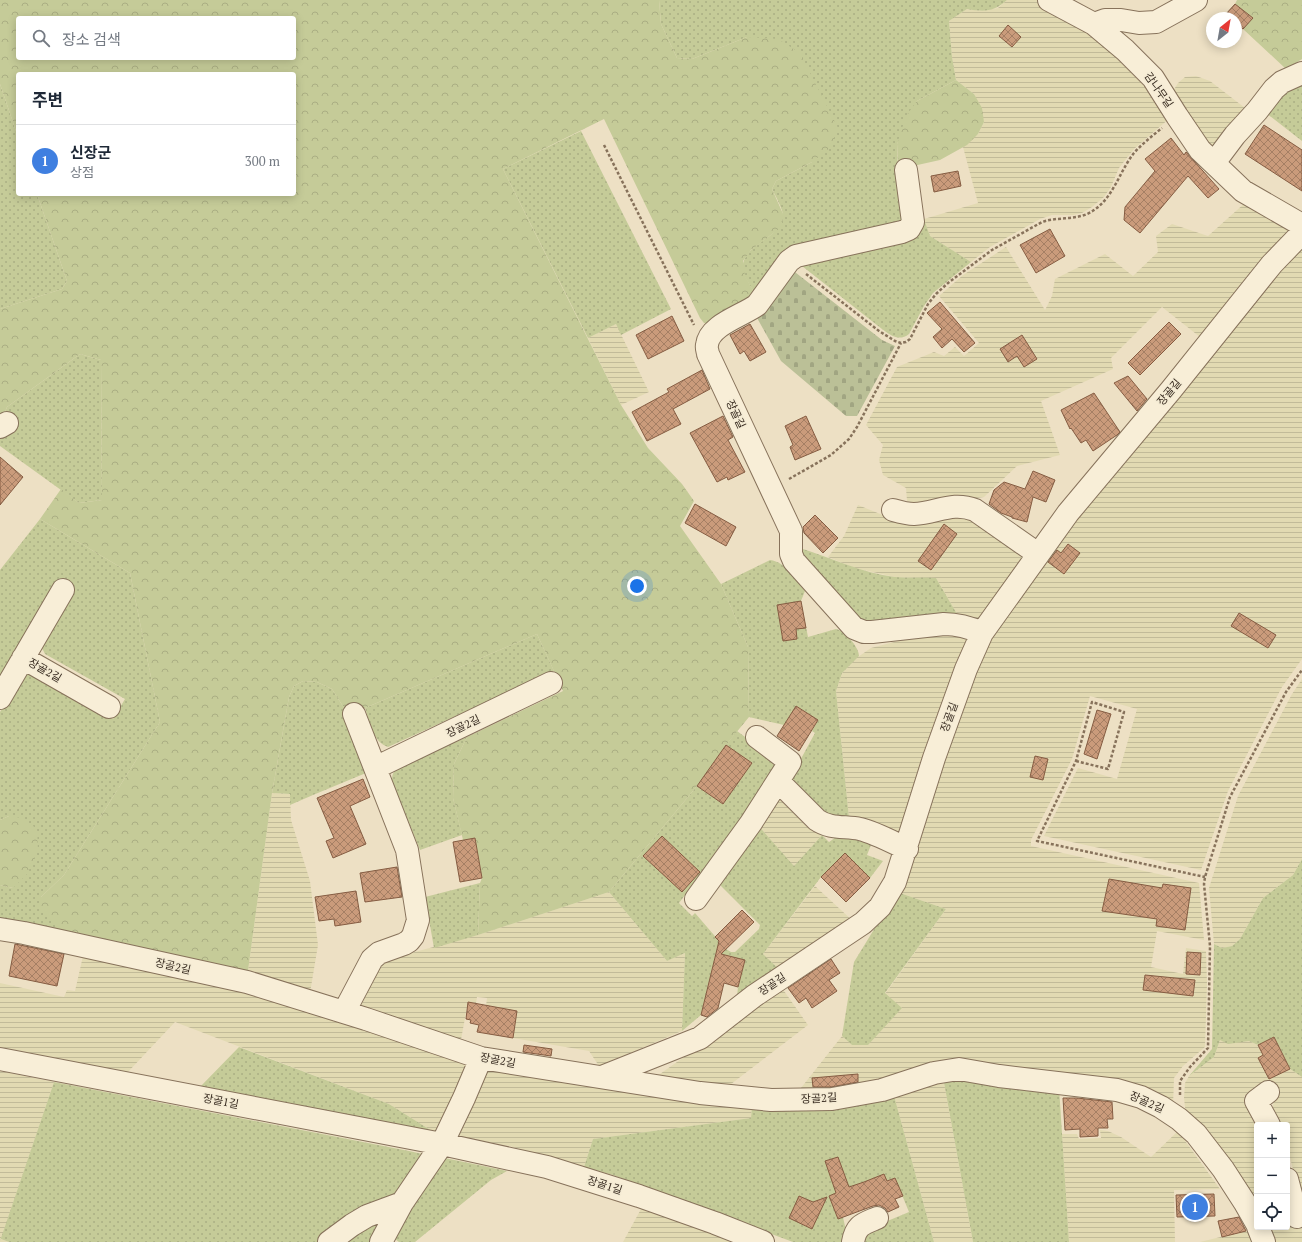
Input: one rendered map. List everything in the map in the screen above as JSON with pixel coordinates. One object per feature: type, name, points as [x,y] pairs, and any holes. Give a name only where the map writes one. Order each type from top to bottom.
[{"type":"street","name":"감나무길","points":[[1049,0],[1094,24],[1125,50],[1153,78],[1200,150],[1243,191],[1302,225]]},
{"type":"street","points":[[1094,24],[1105,20],[1121,20],[1139,23],[1156,22],[1196,0]]},
{"type":"street","points":[[1214,164],[1274,89],[1282,82],[1302,73]]},
{"type":"street","points":[[789,261],[796,256],[902,232],[909,229],[913,222],[906,170]]},
{"type":"street","name":"장골길","points":[[600,1078],[700,1038],[754,996],[863,923],[880,907],[896,882],[934,758],[966,668],[982,633],[1068,513],[1171,390],[1272,264],[1302,233]]},
{"type":"street","name":"장골길","points":[[789,261],[756,305],[750,310],[717,328],[711,334],[707,345],[708,354],[791,531],[792,554],[794,561],[854,628],[864,632],[957,624],[969,627],[982,633]]},
{"type":"street","points":[[893,510],[914,514],[955,506],[966,506],[975,510],[1038,554]]},
{"type":"street","name":"장골2길","points":[[0,698],[63,590]]},
{"type":"street","name":"장골2길","points":[[23,658],[108,707]]},
{"type":"street","name":"장골2길","points":[[375,768],[551,683]]},
{"type":"street","points":[[344,1012],[372,959],[379,953],[409,941],[413,936],[418,920],[407,850],[354,714]]},
{"type":"street","points":[[696,899],[750,823],[790,762],[757,737]]},
{"type":"street","points":[[778,781],[817,820],[825,825],[859,829],[874,833],[907,849]]},
{"type":"street","name":"장골2길","points":[[0,929],[247,982],[344,1012],[481,1058],[600,1078],[771,1100],[832,1099],[882,1090],[934,1073],[958,1069],[999,1076],[1117,1090],[1141,1097],[1161,1107],[1179,1119],[1201,1140],[1254,1212]]},
{"type":"street","points":[[381,1242],[402,1203],[442,1144],[481,1058]]},
{"type":"street","name":"장골1길","points":[[0,1059],[442,1144],[547,1167],[639,1196],[763,1242]]},
{"type":"street","points":[[1266,1122],[1256,1102],[1268,1092]]},
{"type":"street","points":[[330,1242],[352,1225],[367,1216],[402,1203]]},
{"type":"street","points":[[853,1242],[857,1230],[862,1224],[877,1218]]},
{"type":"street","points":[[1259,1230],[1264,1242]]},
{"type":"path","points":[[789,261],[879,331],[901,343],[906,342],[910,339],[921,317],[936,294],[948,283],[992,250],[1042,222],[1051,219],[1080,217],[1089,213],[1100,205],[1109,196],[1125,166],[1134,153],[1177,116]]},
{"type":"path","points":[[604,145],[694,326]]},
{"type":"path","points":[[772,490],[831,455],[849,438],[857,427],[901,343]]},
{"type":"path","points":[[1179,1119],[1180,1081],[1208,1048],[1210,946],[1204,884],[1205,877],[1230,797],[1286,692],[1302,670]]},
{"type":"path","points":[[1076,761],[1108,769],[1124,712],[1092,702],[1076,761],[1037,841],[1205,877]]},
{"type":"shaded area","points":[[1007,0],[1038,0],[1078,20],[1148,78],[1170,118],[1134,149],[1119,168],[1111,187],[1104,197],[1092,207],[1082,213],[1073,215],[1052,215],[1040,219],[990,247],[971,262],[930,236],[924,219],[978,203],[963,147],[978,134],[984,122],[974,94],[956,80],[952,57],[949,21],[967,9],[981,11],[998,8]]},
{"type":"shaded area","points":[[1196,76],[1210,81],[1249,111],[1212,153],[1173,91],[1178,83],[1185,77]]},
{"type":"shaded area","points":[[1246,202],[1297,230],[1205,341],[1162,307],[1111,358],[1113,369],[1041,401],[1060,455],[1017,466],[984,497],[918,506],[907,501],[906,488],[883,475],[879,460],[883,445],[866,425],[897,367],[934,352],[944,356],[955,347],[964,356],[979,343],[939,296],[963,275],[1006,247],[1045,310],[1052,296],[1055,279],[1105,254],[1133,276],[1158,252],[1156,236],[1172,224],[1208,236]]},
{"type":"shaded area","points":[[1302,240],[1302,659],[1282,687],[1228,791],[1201,870],[1044,836],[1078,768],[1117,779],[1137,709],[1090,696],[1072,759],[1031,840],[1031,846],[1199,883],[1204,940],[1157,931],[1151,967],[1183,974],[1186,948],[1206,951],[1207,984],[1205,1047],[1183,1066],[1174,1078],[1173,1107],[1148,1094],[911,1077],[797,1093],[842,1036],[852,1045],[902,1008],[885,994],[946,909],[897,892],[971,665],[1050,543]]},
{"type":"shaded area","points":[[616,324],[649,392],[621,405],[588,338]]},
{"type":"shaded area","points":[[858,505],[890,518],[967,513],[1032,556],[983,618],[973,619],[957,614],[936,578],[895,577],[855,568],[828,557],[844,536]]},
{"type":"shaded area","points":[[949,633],[969,638],[902,834],[849,818],[836,691],[842,673],[855,659],[871,648],[913,637]]},
{"type":"shaded area","points":[[1302,679],[1302,859],[1293,875],[1263,898],[1240,939],[1232,946],[1222,948],[1214,944],[1209,888],[1238,796],[1292,694]]},
{"type":"shaded area","points":[[272,793],[290,794],[291,820],[310,881],[318,945],[310,993],[247,978]]},
{"type":"shaded area","points":[[776,797],[786,798],[822,835],[794,866],[757,824]]},
{"type":"shaded area","points":[[815,886],[854,922],[780,970],[763,954]]},
{"type":"shaded area","points":[[609,892],[667,961],[685,953],[682,1031],[599,1066],[589,1051],[513,1038],[517,1011],[486,1006],[487,998],[477,997],[476,1003],[468,1002],[460,1045],[359,1010],[381,961],[478,935]]},
{"type":"shaded area","points":[[83,956],[254,990],[475,1061],[441,1133],[432,1131],[389,1104],[175,1022],[128,1072],[0,1047],[0,983],[64,997],[67,990],[75,991]]},
{"type":"shaded area","points":[[782,988],[808,1025],[722,1091],[650,1081]]},
{"type":"shaded area","points":[[1220,1040],[1239,1042],[1249,1041],[1258,1045],[1263,1055],[1258,1058],[1269,1079],[1290,1069],[1302,1077],[1302,1204],[1290,1158],[1290,1122],[1278,1122],[1273,1112],[1275,1097],[1269,1080],[1244,1096],[1258,1122],[1254,1122],[1254,1195],[1248,1196],[1186,1116],[1184,1098],[1185,1083],[1189,1076],[1214,1057]]},
{"type":"shaded area","points":[[485,1065],[752,1106],[751,1118],[593,1139],[584,1167],[509,1146],[453,1135]]},
{"type":"shaded area","points":[[0,1071],[54,1082],[1,1239],[9,1242],[0,1242]]},
{"type":"shaded area","points":[[943,1077],[973,1242],[934,1242],[893,1092]]},
{"type":"shaded area","points":[[1100,1130],[1108,1131],[1121,1137],[1151,1157],[1178,1131],[1220,1189],[1174,1190],[1175,1242],[1069,1242],[1062,1134],[1077,1134],[1079,1139],[1101,1138]]},
{"type":"shaded area","points":[[641,1209],[658,1215],[737,1242],[623,1242]]},
{"type":"shaded area","points":[[1290,1216],[1292,1222],[1302,1228],[1302,1242],[1267,1242],[1264,1230],[1290,1230]]},
{"type":"shaded area","points":[[1249,1230],[1253,1242],[1200,1242]]},
{"type":"green space","points":[[0,0],[659,0],[661,24],[677,58],[692,59],[747,37],[778,39],[800,53],[838,128],[830,148],[812,162],[776,181],[772,189],[784,216],[780,228],[751,250],[743,261],[745,276],[755,294],[710,323],[704,323],[700,318],[604,119],[503,169],[621,405],[648,448],[682,484],[694,501],[680,526],[721,584],[748,647],[749,717],[726,745],[697,786],[609,892],[478,935],[480,883],[482,878],[475,838],[463,840],[453,798],[454,764],[467,737],[563,691],[537,634],[365,708],[344,708],[332,689],[317,682],[303,681],[294,686],[289,697],[272,793],[247,978],[61,933],[40,907],[41,897],[64,875],[160,722],[130,573],[40,519],[61,489],[79,503],[102,500],[101,360],[80,354],[7,407],[5,412],[0,416],[0,309],[62,289],[67,281],[38,196],[296,196],[296,72],[16,72],[16,131],[0,84]]},
{"type":"green space","points":[[659,0],[1007,0],[993,9],[979,11],[967,9],[949,21],[952,57],[956,80],[917,101],[897,144],[898,173],[904,213],[901,224],[793,249],[755,294],[745,277],[743,267],[745,258],[758,244],[774,232],[780,225],[783,217],[779,203],[772,189],[776,181],[812,162],[747,37],[692,59],[677,58],[661,24]]},
{"type":"green space","points":[[1237,0],[1302,0],[1302,59],[1286,69],[1243,29],[1252,18],[1235,4]]},
{"type":"green space","points":[[956,80],[974,94],[982,108],[984,122],[978,134],[967,145],[940,160],[913,166],[898,163],[897,144],[906,116],[917,101]]},
{"type":"green space","points":[[1302,82],[1302,141],[1266,113],[1281,96]]},
{"type":"green space","points":[[0,84],[16,131],[16,196],[38,196],[67,281],[62,289],[0,309]]},
{"type":"green space","points":[[581,131],[671,309],[621,335],[616,324],[588,338],[503,169]]},
{"type":"green space","points":[[924,219],[930,236],[971,262],[933,293],[909,334],[905,336],[898,338],[882,329],[802,266],[922,228]]},
{"type":"green space","points":[[791,269],[882,340],[895,346],[857,416],[846,416],[781,361],[756,316]]},
{"type":"green space","points":[[80,354],[101,360],[102,500],[79,503],[0,446],[0,439],[19,423],[5,412],[7,407]]},
{"type":"green space","points":[[40,519],[130,573],[160,722],[64,875],[41,897],[61,933],[0,922],[0,885],[13,888],[9,816],[0,820],[0,712],[25,669],[113,719],[125,699],[45,654],[41,646],[43,637],[73,587],[62,580],[0,687],[0,570]]},
{"type":"green space","points":[[800,548],[859,569],[883,575],[895,577],[936,578],[957,614],[861,623],[803,560]]},
{"type":"green space","points":[[770,560],[781,564],[794,576],[805,591],[801,601],[808,637],[836,629],[840,630],[847,636],[857,648],[859,656],[842,673],[836,691],[849,818],[828,818],[790,779],[815,733],[812,731],[818,720],[796,707],[784,725],[749,717],[748,647],[721,584]]},
{"type":"green space","points":[[537,634],[554,671],[388,747],[375,736],[365,708]]},
{"type":"green space","points":[[303,681],[317,682],[332,689],[344,708],[366,773],[290,805],[290,794],[272,793],[289,697],[294,686]]},
{"type":"green space","points":[[737,731],[776,760],[776,775],[679,903],[692,916],[695,913],[726,949],[731,952],[735,952],[759,929],[760,925],[721,886],[720,882],[757,824],[794,866],[822,835],[829,842],[842,833],[873,840],[867,855],[883,861],[870,878],[845,853],[821,877],[763,954],[780,970],[737,997],[745,960],[716,953],[701,1015],[682,1031],[685,953],[667,961],[609,892],[697,786],[723,804],[752,763],[726,745]]},
{"type":"green space","points":[[467,737],[454,764],[453,798],[462,835],[420,850],[392,782],[393,773],[400,766]]},
{"type":"green space","points":[[9,816],[22,818],[37,829],[38,851],[27,874],[13,888],[0,885],[0,820]]},
{"type":"green space","points":[[1302,859],[1302,1077],[1290,1069],[1274,1037],[1258,1045],[1249,1041],[1228,1044],[1220,1040],[1214,1057],[1189,1076],[1212,1049],[1214,944],[1222,948],[1232,946],[1240,939],[1263,898],[1293,875]]},
{"type":"green space","points":[[480,883],[478,935],[434,948],[425,897]]},
{"type":"green space","points":[[897,892],[946,909],[885,993],[902,1008],[868,1045],[852,1045],[842,1036],[854,962]]},
{"type":"green space","points":[[239,1047],[389,1104],[432,1131],[201,1086]]},
{"type":"green space","points":[[943,1077],[1059,1087],[1069,1242],[973,1242]]},
{"type":"green space","points":[[54,1082],[427,1155],[405,1190],[320,1242],[9,1242],[1,1239],[0,1241]]},
{"type":"green space","points":[[893,1092],[934,1242],[862,1242],[866,1233],[873,1227],[909,1212],[895,1178],[887,1181],[852,1187],[829,1196],[838,1218],[843,1217],[846,1231],[845,1242],[793,1242],[613,1175],[584,1167],[593,1139],[751,1118],[752,1106]]},
{"type":"green space","points":[[440,1157],[507,1171],[491,1180],[415,1242],[399,1242],[391,1236]]},
{"type":"green space","points":[[383,1217],[376,1242],[340,1242]]},
{"type":"building","points":[[1235,4],[1253,18],[1243,29],[1242,12],[1228,12]]},
{"type":"building","points":[[1008,25],[1021,37],[1012,47],[999,36]]},
{"type":"building","points":[[1264,125],[1302,150],[1302,191],[1245,154]]},
{"type":"building","points":[[1171,138],[1184,155],[1186,152],[1219,189],[1208,198],[1188,176],[1140,233],[1124,220],[1125,207],[1155,171],[1145,159]]},
{"type":"building","points":[[958,171],[961,186],[934,192],[931,176]]},
{"type":"building","points":[[1050,229],[1065,256],[1036,273],[1020,245]]},
{"type":"building","points":[[940,302],[975,343],[964,352],[952,339],[942,348],[933,337],[942,329],[927,313]]},
{"type":"building","points":[[672,316],[684,341],[648,359],[636,335]]},
{"type":"building","points":[[1169,322],[1181,334],[1140,375],[1128,363]]},
{"type":"building","points":[[750,324],[766,352],[750,361],[744,351],[740,354],[730,335]]},
{"type":"building","points":[[1022,335],[1037,359],[1024,367],[1017,356],[1008,362],[1000,349]]},
{"type":"building","points":[[702,370],[710,389],[673,409],[681,424],[647,441],[632,412],[669,392],[667,389]]},
{"type":"building","points":[[1128,376],[1147,399],[1137,411],[1114,383]]},
{"type":"building","points":[[1094,393],[1120,432],[1093,451],[1086,440],[1081,443],[1071,428],[1070,429],[1061,410]]},
{"type":"building","points":[[723,416],[733,437],[728,440],[745,472],[728,480],[727,477],[717,482],[690,433]]},
{"type":"building","points":[[806,416],[821,449],[795,460],[790,447],[793,445],[785,426]]},
{"type":"building","points":[[0,457],[23,477],[0,505]]},
{"type":"building","points":[[1033,471],[1055,480],[1046,502],[1033,497],[1027,522],[1001,513],[989,504],[994,490],[1004,482],[1025,489]]},
{"type":"building","points":[[695,504],[736,527],[726,546],[685,523]]},
{"type":"building","points":[[815,515],[838,538],[823,553],[804,533],[803,527]]},
{"type":"building","points":[[944,524],[957,534],[931,570],[918,561]]},
{"type":"building","points":[[1068,544],[1080,553],[1064,574],[1048,562],[1057,550],[1061,553]]},
{"type":"building","points":[[801,601],[806,628],[796,629],[797,639],[783,641],[777,605]]},
{"type":"building","points":[[1239,613],[1276,635],[1268,648],[1231,626]]},
{"type":"building","points":[[796,706],[818,720],[799,751],[777,736]]},
{"type":"building","points":[[1097,710],[1111,714],[1097,759],[1084,754]]},
{"type":"building","points":[[726,745],[752,763],[723,804],[697,786]]},
{"type":"building","points":[[1035,756],[1048,759],[1043,780],[1030,777]]},
{"type":"building","points":[[363,779],[370,797],[350,806],[366,844],[333,858],[326,841],[334,838],[317,798]]},
{"type":"building","points":[[662,836],[700,872],[682,892],[643,856]]},
{"type":"building","points":[[475,838],[482,878],[460,882],[453,842]]},
{"type":"building","points":[[845,853],[870,878],[846,902],[821,877]]},
{"type":"building","points":[[397,867],[402,897],[365,902],[360,873]]},
{"type":"building","points":[[1109,879],[1162,888],[1163,884],[1191,888],[1185,930],[1156,926],[1157,919],[1102,911]]},
{"type":"building","points":[[356,891],[361,922],[335,926],[334,919],[319,921],[315,897]]},
{"type":"building","points":[[742,910],[754,922],[721,954],[745,960],[738,987],[724,983],[718,1008],[707,1017],[701,1015],[719,941],[715,937]]},
{"type":"building","points":[[15,944],[64,954],[57,986],[9,976]]},
{"type":"building","points":[[1187,952],[1201,953],[1200,975],[1186,974]]},
{"type":"building","points":[[831,959],[840,973],[829,980],[837,991],[812,1008],[806,998],[799,1003],[788,988]]},
{"type":"building","points":[[1145,975],[1195,980],[1193,996],[1143,990]]},
{"type":"building","points":[[468,1002],[517,1011],[513,1038],[477,1032],[479,1025],[470,1023],[471,1020],[466,1019]]},
{"type":"building","points":[[1274,1037],[1290,1069],[1269,1079],[1258,1058],[1263,1055],[1258,1045]]},
{"type":"building","points":[[524,1045],[552,1049],[551,1056],[523,1052]]},
{"type":"building","points":[[858,1074],[858,1082],[831,1087],[813,1087],[812,1078]]},
{"type":"building","points":[[1063,1098],[1112,1102],[1113,1119],[1107,1119],[1108,1128],[1098,1128],[1098,1136],[1080,1137],[1080,1129],[1065,1130]]},
{"type":"building","points":[[838,1157],[849,1187],[884,1174],[887,1181],[895,1178],[903,1196],[895,1199],[899,1207],[888,1212],[885,1208],[879,1205],[873,1206],[838,1219],[829,1196],[836,1193],[825,1161]]},
{"type":"building","points":[[1214,1194],[1215,1216],[1177,1217],[1176,1195]]},
{"type":"building","points":[[799,1196],[813,1202],[827,1197],[812,1229],[789,1218]]},
{"type":"building","points":[[1239,1217],[1246,1231],[1222,1237],[1218,1221]]},
{"type":"place","name":"신장군","points":[[1195,1207]]}]
